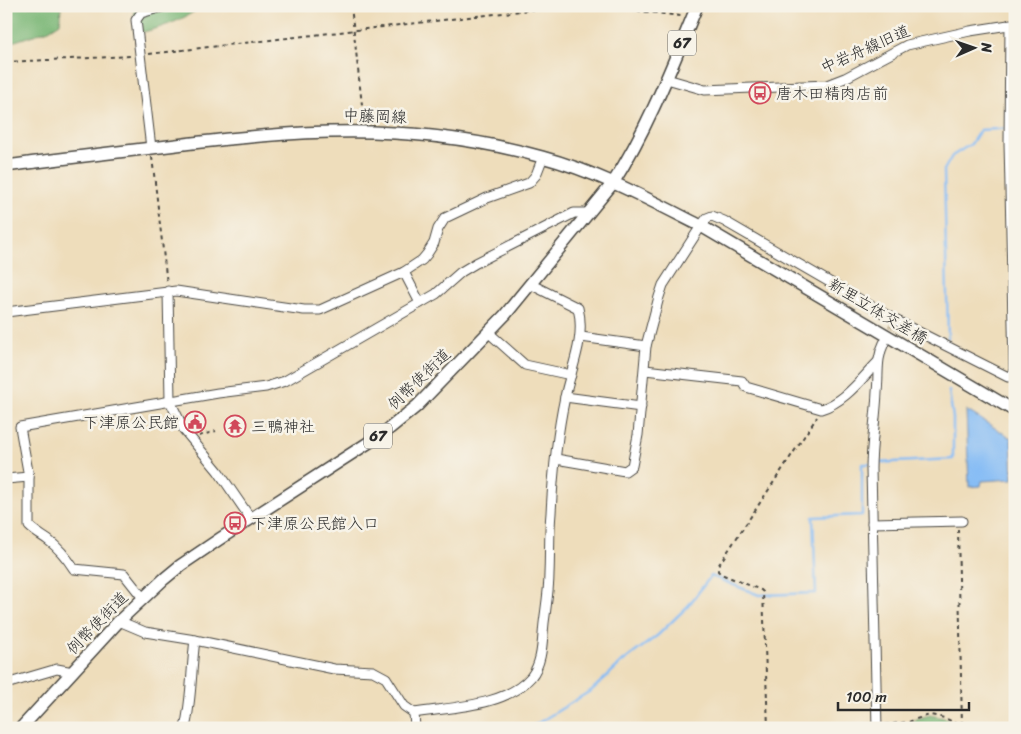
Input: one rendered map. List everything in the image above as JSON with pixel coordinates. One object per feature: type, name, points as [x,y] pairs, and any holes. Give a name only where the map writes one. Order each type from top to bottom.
[{"type":"main road","name":"例幣使街道","points":[[21,728],[119,621],[182,565],[346,458],[403,418],[489,332],[613,183],[629,156],[667,80],[697,6]]},
{"type":"main road","name":"中藤岡線","points":[[6,166],[292,133],[364,131],[454,137],[543,157],[582,170],[613,183],[725,239]]},
{"type":"main road","name":"新里立体交差橋","points":[[725,239],[1015,411]]},
{"type":"street","points":[[151,148],[136,20],[141,13],[166,6]]},
{"type":"street","points":[[556,459],[628,470],[632,466],[641,407],[646,346],[663,285],[701,226],[707,218],[712,216],[724,220],[895,324],[954,348],[1008,377],[1011,376],[1014,370],[1009,142],[1013,24]]},
{"type":"street","name":"中岩舟線旧道","points":[[667,80],[705,90],[827,85],[845,78],[907,45],[1013,24]]},
{"type":"street","points":[[6,312],[168,291],[184,291],[304,310],[320,310],[404,272],[422,260],[428,254],[434,243],[438,228],[445,218],[487,198],[529,183],[536,175],[543,157]]},
{"type":"street","points":[[143,598],[124,574],[74,569],[66,556],[29,526],[29,477],[20,427],[170,401],[266,387],[285,381],[445,288],[461,272],[476,263],[574,213],[588,213]]},
{"type":"street","points":[[404,272],[420,303]]},
{"type":"street","points":[[119,621],[145,632],[195,640],[334,669],[379,673],[386,678],[404,706],[414,713],[486,702],[516,689],[532,676],[539,663],[542,648],[549,575],[550,513],[556,459],[565,397],[580,338],[580,316],[578,308],[530,284]]},
{"type":"street","points":[[168,291],[170,401],[184,430],[218,471],[251,519]]},
{"type":"street","points":[[489,332],[525,365],[570,375]]},
{"type":"street","points":[[580,338],[646,346]]},
{"type":"street","points":[[877,727],[871,450],[878,390],[878,362],[884,343]]},
{"type":"street","points":[[644,370],[742,381],[746,387],[822,409],[842,400],[878,362]]},
{"type":"street","points":[[565,397],[641,407]]},
{"type":"street","points":[[6,479],[29,477]]},
{"type":"street","points":[[872,523],[960,521]]},
{"type":"street","points":[[185,728],[195,640]]},
{"type":"street","points":[[6,684],[57,669],[73,672]]},
{"type":"street","points":[[414,713],[415,728]]},
{"type":"path","points":[[351,6],[364,131]]},
{"type":"path","points":[[6,62],[140,55],[564,6]]},
{"type":"path","points":[[630,6],[639,11],[692,18]]},
{"type":"path","points":[[151,148],[168,291]]},
{"type":"path","points":[[768,728],[763,592],[721,574],[718,571],[718,566],[822,409]]},
{"type":"path","points":[[190,438],[216,431]]},
{"type":"path","points":[[960,521],[965,727]]},
{"type":"path","points":[[836,728],[877,727],[909,722],[930,716],[945,718],[965,727],[989,726],[994,728]]},
{"type":"green space","points":[[6,6],[61,6],[60,23],[49,30],[6,44]]},
{"type":"green space","points":[[134,6],[202,6],[170,24],[135,34]]},
{"type":"green space","points":[[930,715],[945,718],[960,728],[901,728],[916,719]]},
{"type":"water","points":[[966,410],[1011,438],[1013,479],[982,481],[981,486],[969,487]]},
{"type":"waterway","points":[[948,338],[944,170],[952,156],[971,144],[980,130],[1015,128]]},
{"type":"waterway","points":[[874,463],[953,459],[953,418],[949,391]]},
{"type":"waterway","points":[[530,728],[592,690],[621,663],[658,635],[688,606],[711,576],[759,595],[816,593],[813,517],[862,515],[862,464],[869,464]]},
{"type":"tunnel","points":[[886,341],[893,327]]},
{"type":"place","name":"唐木田精肉店前","points":[[760,93]]},
{"type":"place","name":"下津原公民館","points":[[195,422]]},
{"type":"place","name":"三鴨神社","points":[[235,426]]},
{"type":"place","name":"下津原公民館入口","points":[[235,523]]}]
